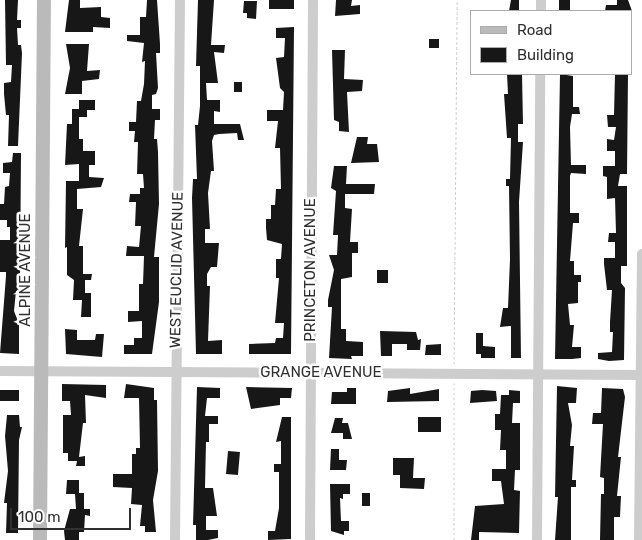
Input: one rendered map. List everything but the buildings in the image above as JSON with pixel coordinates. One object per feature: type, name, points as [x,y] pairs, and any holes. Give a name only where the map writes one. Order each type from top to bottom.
[{"type":"street","name":"ALPINE AVENUE","points":[[40,540],[44,0]]},
{"type":"street","name":"WEST EUCLID AVENUE","points":[[175,540],[180,0]]},
{"type":"street","name":"PRINCETON AVENUE","points":[[310,540],[313,0]]},
{"type":"street","points":[[537,540],[540,75]]},
{"type":"street","points":[[639,540],[642,254]]},
{"type":"street","name":"GRANGE AVENUE","points":[[0,371],[642,376]]},
{"type":"path","points":[[454,540],[453,374],[457,0]]}]
